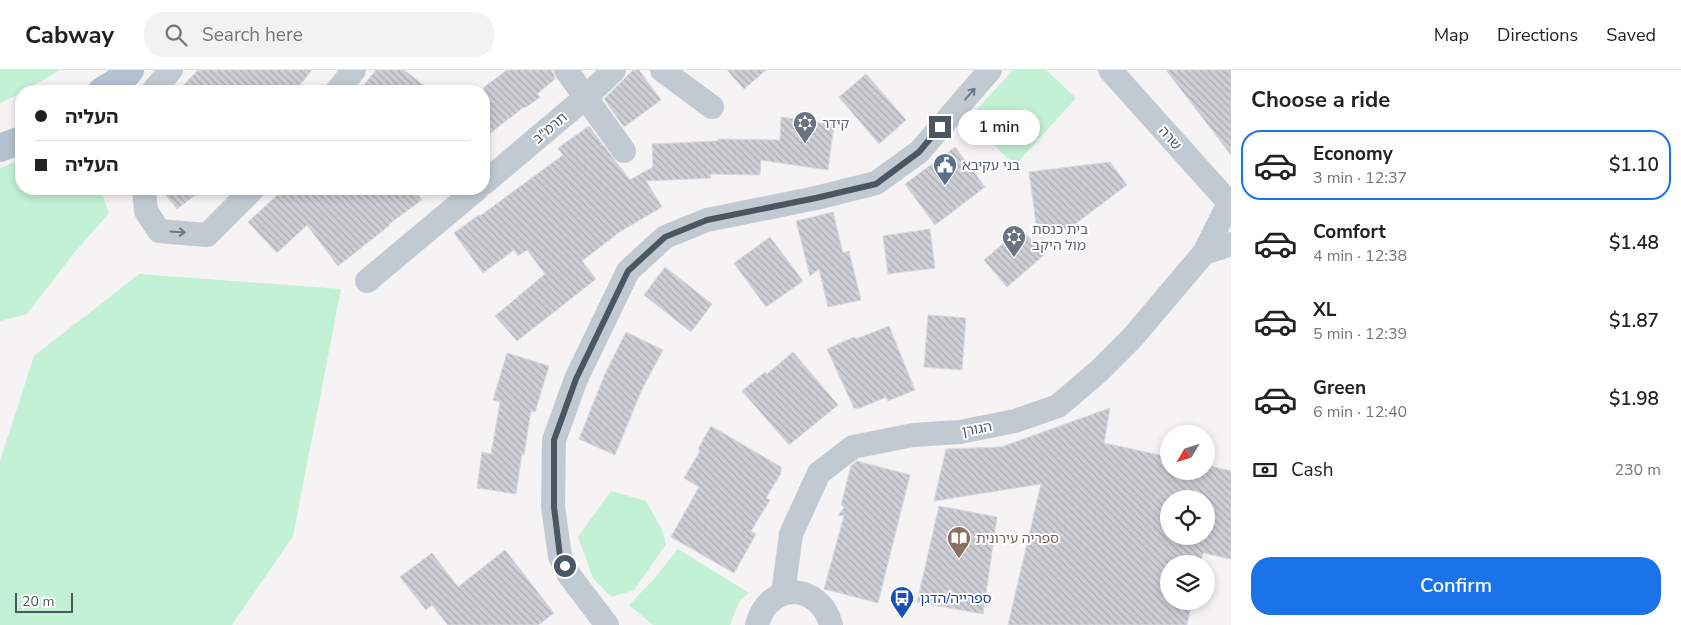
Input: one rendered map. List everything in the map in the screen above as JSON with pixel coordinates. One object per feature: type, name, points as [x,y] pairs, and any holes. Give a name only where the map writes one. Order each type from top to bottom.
[{"type":"main road","points":[[112,85],[123,78],[130,70]]},
{"type":"main road","points":[[0,148],[15,142]]},
{"type":"street","points":[[158,85],[171,70]]},
{"type":"street","points":[[342,85],[354,70]]},
{"type":"street","points":[[566,70],[624,151]]},
{"type":"street","name":"תרמ\"ב","points":[[490,178],[586,98],[614,70]]},
{"type":"street","points":[[662,70],[712,107]]},
{"type":"street","points":[[607,625],[569,576],[560,556],[554,507],[554,440],[576,379],[628,271],[665,237],[707,220],[876,184],[919,152],[990,70]]},
{"type":"street","name":"שרה","points":[[1110,70],[1230,204]]},
{"type":"street","points":[[145,195],[146,211],[160,231],[207,234],[246,195]]},
{"type":"street","points":[[368,281],[470,195]]},
{"type":"street","name":"הגורן","points":[[783,594],[791,534],[819,473],[853,447],[913,434],[960,432],[1015,422],[1058,406],[1099,371],[1132,338],[1204,253],[1230,204]]},
{"type":"street","points":[[1204,253],[1231,244]]},
{"type":"street","points":[[757,625],[765,606],[783,594],[794,592],[815,598],[829,615],[831,625]]},
{"type":"green space","points":[[0,70],[60,70],[34,85],[15,85],[15,96],[0,103]]},
{"type":"green space","points":[[1013,70],[1046,70],[1076,98],[1015,165],[967,120]]},
{"type":"green space","points":[[15,162],[15,195],[102,195],[109,213],[74,253],[27,314],[0,321],[0,168]]},
{"type":"green space","points":[[139,274],[341,289],[293,536],[232,625],[0,625],[0,461],[34,356]]},
{"type":"green space","points":[[611,491],[646,501],[662,530],[666,544],[634,590],[611,597],[593,578],[578,537]]},
{"type":"green space","points":[[678,549],[749,593],[740,600],[730,625],[653,625],[629,605],[654,579]]},
{"type":"building","points":[[198,70],[312,70],[300,85],[184,85]]},
{"type":"building","points":[[376,70],[404,70],[423,85],[364,85]]},
{"type":"building","points":[[507,70],[552,70],[555,79],[537,94],[540,97],[490,133],[490,85],[487,85]]},
{"type":"building","points":[[633,70],[639,70],[661,100],[624,127],[604,99]]},
{"type":"building","points":[[727,70],[766,70],[744,89]]},
{"type":"building","points":[[1166,70],[1231,70],[1231,155]]},
{"type":"building","points":[[866,74],[906,120],[879,144],[839,97]]},
{"type":"building","points":[[781,117],[834,125],[828,170],[761,160],[760,175],[710,174],[711,178],[646,181],[662,207],[621,231],[582,261],[596,279],[517,341],[495,316],[545,274],[527,250],[518,256],[514,250],[483,273],[454,233],[563,155],[558,148],[589,126],[602,144],[600,145],[603,145],[630,180],[653,167],[652,144],[718,141],[718,139],[780,140]]},
{"type":"building","name":"בני עקיבא","points":[[955,147],[985,187],[935,225],[905,184]]},
{"type":"building","points":[[1110,162],[1127,185],[1067,230],[1036,223],[1029,172]]},
{"type":"building","points":[[166,195],[195,195],[177,209]]},
{"type":"building","points":[[277,195],[418,195],[422,200],[389,224],[338,266],[307,225],[277,253],[248,222]]},
{"type":"building","points":[[833,212],[843,253],[849,251],[861,300],[828,307],[819,269],[810,276],[796,221]]},
{"type":"building","name":"בית כנסת מול היקב","points":[[1021,228],[1044,255],[1007,287],[984,260]]},
{"type":"building","points":[[930,229],[935,268],[888,274],[883,236]]},
{"type":"building","points":[[770,237],[803,281],[766,307],[734,263]]},
{"type":"building","points":[[665,267],[712,304],[691,332],[644,295]]},
{"type":"building","points":[[928,315],[966,318],[962,370],[924,367]]},
{"type":"building","points":[[889,326],[915,390],[888,401],[886,397],[860,408],[854,408],[827,349],[854,337],[856,339]]},
{"type":"building","points":[[626,332],[663,350],[642,389],[615,455],[579,439],[605,374]]},
{"type":"building","points":[[793,352],[838,405],[789,445],[742,391],[765,372],[767,374]]},
{"type":"building","points":[[507,353],[549,366],[535,412],[531,411],[516,494],[477,488],[482,452],[491,454],[500,402],[493,400]]},
{"type":"building","points":[[1110,408],[1104,443],[1160,455],[1160,480],[1215,480],[1215,467],[1231,471],[1231,559],[1203,553],[1202,555],[1160,555],[1160,610],[1190,610],[1187,625],[1008,625],[1041,484],[934,501],[946,449],[1001,447]]},
{"type":"building","points":[[711,426],[781,467],[781,473],[766,498],[770,500],[751,531],[756,534],[734,573],[671,537],[699,487],[684,478],[700,451],[698,449]]},
{"type":"building","points":[[857,461],[910,475],[878,603],[824,589],[844,516],[838,515],[844,508],[841,505],[851,466]]},
{"type":"building","name":"ספריה עירונית","points":[[939,506],[997,517],[983,614],[917,602]]},
{"type":"building","points":[[505,550],[554,613],[538,625],[448,625],[432,605],[426,610],[400,577],[432,553],[458,587]]},
{"type":"place","name":"קידר","points":[[805,144]]},
{"type":"place","name":"בני עקיבא","points":[[945,186]]},
{"type":"place","name":"בית כנסת מול היקב","points":[[1014,258]]},
{"type":"place","name":"ספריה עירונית","points":[[959,559]]},
{"type":"place","name":"ספרייה/הדגן","points":[[902,619]]},
{"type":"route","points":[[565,566],[560,556],[554,507],[554,440],[576,379],[628,271],[665,237],[707,220],[876,184],[919,152],[940,127]]}]
